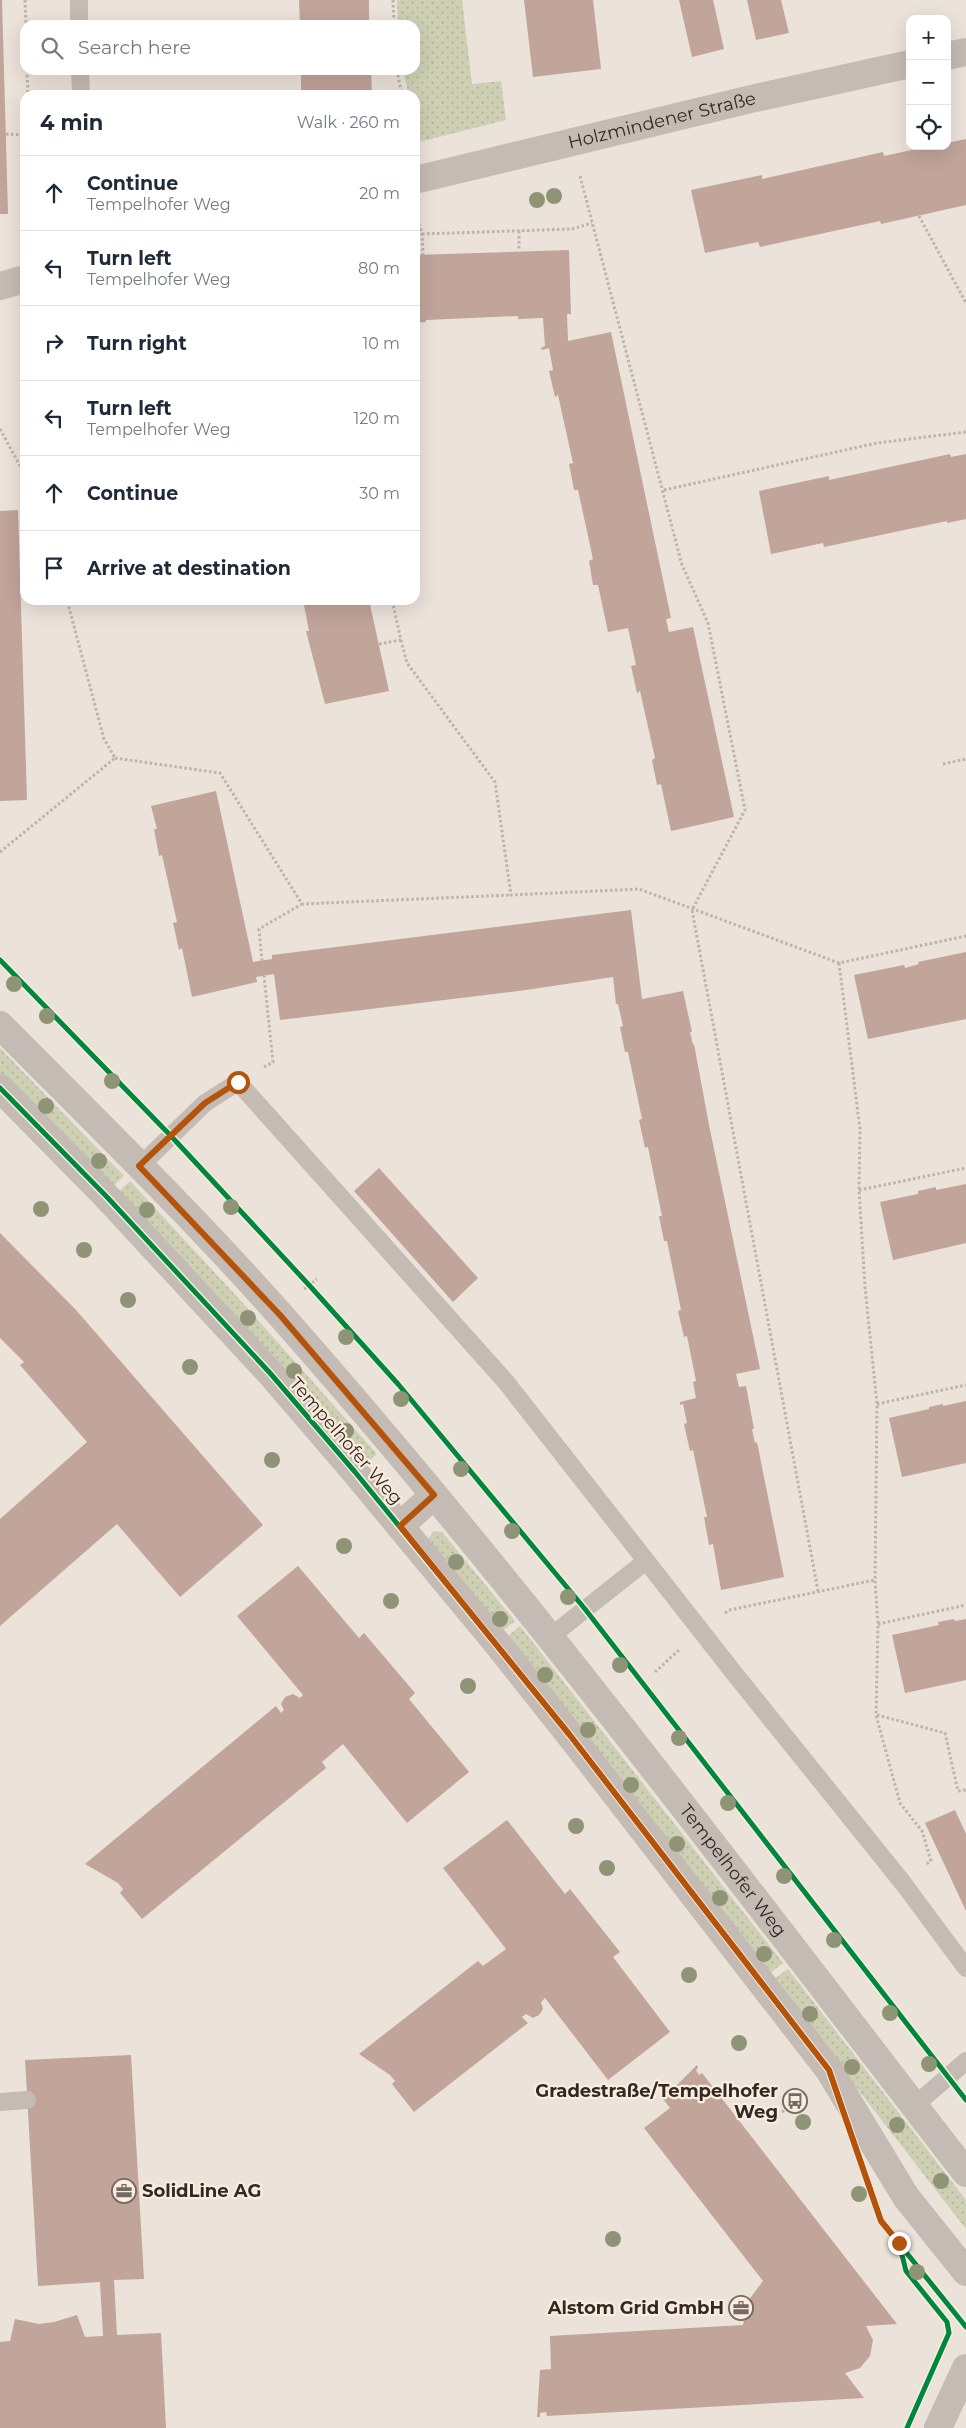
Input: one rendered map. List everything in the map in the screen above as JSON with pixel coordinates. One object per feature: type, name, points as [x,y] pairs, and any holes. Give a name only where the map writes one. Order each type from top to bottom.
[{"type":"street","points":[[951,55],[966,52]]},
{"type":"street","name":"Holzmindener Straße","points":[[420,179],[751,99],[906,65]]},
{"type":"street","points":[[0,286],[20,280]]},
{"type":"street","name":"Tempelhofer Weg","points":[[0,1024],[139,1166],[280,1315],[434,1495],[550,1637],[966,2174]]},
{"type":"street","name":"Tempelhofer Weg","points":[[0,1088],[107,1197],[270,1373],[400,1526],[569,1734],[764,1983],[829,2070],[906,2197],[966,2272]]},
{"type":"street","points":[[400,1526],[434,1495]]},
{"type":"street","points":[[938,2428],[966,2368]]},
{"type":"lane","points":[[79,0],[79,20]]},
{"type":"lane","points":[[80,75],[81,90]]},
{"type":"lane","points":[[139,1166],[205,1103],[238,1082],[506,1382],[903,1883],[966,1968]]},
{"type":"lane","points":[[550,1637],[646,1561]]},
{"type":"lane","points":[[914,2106],[966,2061]]},
{"type":"lane","points":[[0,2102],[27,2100]]},
{"type":"path","points":[[25,0],[26,20]]},
{"type":"path","points":[[393,0],[394,20]]},
{"type":"path","points":[[27,75],[28,90]]},
{"type":"path","points":[[398,75],[401,90]]},
{"type":"path","points":[[6,134],[20,135]]},
{"type":"path","points":[[578,171],[664,490],[682,565],[708,623],[745,810],[692,910],[818,1591]]},
{"type":"path","points":[[919,216],[966,304]]},
{"type":"path","points":[[422,234],[572,229],[592,223]]},
{"type":"path","points":[[420,227],[423,255]]},
{"type":"path","points":[[518,231],[519,252]]},
{"type":"path","points":[[0,429],[20,465]]},
{"type":"path","points":[[664,490],[877,443],[966,432]]},
{"type":"path","points":[[68,605],[104,739],[115,758]]},
{"type":"path","points":[[393,605],[407,663],[495,782],[511,895]]},
{"type":"path","points":[[379,644],[401,640]]},
{"type":"path","points":[[0,852],[115,758],[220,773],[302,904]]},
{"type":"path","points":[[943,764],[966,760]]},
{"type":"path","points":[[262,961],[259,929],[302,904],[639,890],[839,963],[966,936]]},
{"type":"path","points":[[839,963],[860,1129],[859,1190],[865,1287],[877,1404],[875,1580],[878,1624],[876,1715],[900,1803],[922,1831],[931,1861],[903,1883]]},
{"type":"path","points":[[238,1082],[273,1062],[264,976]]},
{"type":"path","points":[[859,1190],[966,1168]]},
{"type":"path","points":[[303,1278],[316,1292]]},
{"type":"path","points":[[303,1290],[316,1279]]},
{"type":"path","points":[[877,1404],[966,1386]]},
{"type":"path","points":[[655,1672],[701,1630],[729,1610],[875,1580]]},
{"type":"path","points":[[878,1624],[966,1605]]},
{"type":"path","points":[[876,1715],[945,1733],[958,1791],[966,1790]]},
{"type":"path","points":[[782,2112],[796,2101]]},
{"type":"green space","points":[[397,0],[462,0],[472,84],[501,81],[506,120],[420,142],[420,90],[408,90],[404,75],[420,75],[420,20],[398,20]]},
{"type":"green space","points":[[0,1048],[124,1176],[111,1188],[0,1074]]},
{"type":"green space","points":[[130,1181],[241,1301],[377,1454],[363,1466],[116,1194]]},
{"type":"green space","points":[[434,1531],[442,1532],[515,1621],[501,1632],[428,1539]]},
{"type":"green space","points":[[520,1626],[783,1963],[769,1974],[506,1638]]},
{"type":"green space","points":[[788,1969],[966,2200],[966,2229],[773,1980]]},
{"type":"building","points":[[0,0],[2,0],[8,214],[0,214]]},
{"type":"building","points":[[299,0],[369,0],[369,20],[300,20]]},
{"type":"building","points":[[524,0],[593,0],[601,69],[533,77]]},
{"type":"building","points":[[679,0],[713,0],[724,49],[692,57]]},
{"type":"building","points":[[747,0],[781,0],[789,33],[756,40]]},
{"type":"building","points":[[301,75],[371,75],[372,90],[301,90]]},
{"type":"building","points":[[966,139],[966,205],[881,224],[880,221],[760,247],[758,242],[705,253],[691,190],[762,175],[762,179],[883,152],[884,156],[912,150],[951,150],[951,142]]},
{"type":"building","points":[[569,250],[571,314],[567,314],[568,341],[611,332],[671,618],[666,619],[669,632],[693,627],[734,817],[671,831],[661,784],[657,785],[652,760],[655,758],[640,691],[637,693],[631,666],[636,665],[628,628],[608,632],[598,585],[593,585],[589,561],[593,559],[578,490],[574,490],[569,464],[573,463],[558,395],[555,397],[549,371],[553,370],[549,348],[542,350],[541,348],[545,346],[543,318],[518,319],[518,316],[426,320],[426,322],[420,323],[420,255]]},
{"type":"building","points":[[950,454],[951,457],[966,454],[966,519],[947,523],[947,521],[824,547],[823,543],[771,554],[759,491],[829,476],[829,480]]},
{"type":"building","points":[[18,510],[27,800],[0,801],[0,511]]},
{"type":"building","points":[[304,605],[370,605],[389,691],[325,704],[306,631],[309,631]]},
{"type":"building","points":[[216,791],[253,962],[272,959],[272,955],[631,910],[642,999],[683,991],[760,1369],[736,1374],[739,1387],[746,1386],[754,1429],[752,1429],[755,1443],[757,1442],[784,1577],[721,1590],[713,1544],[709,1545],[704,1517],[707,1517],[693,1450],[690,1451],[684,1424],[687,1423],[683,1404],[680,1405],[680,1402],[696,1398],[693,1382],[696,1381],[687,1336],[684,1337],[678,1311],[681,1310],[667,1241],[664,1241],[659,1216],[662,1216],[648,1147],[645,1148],[639,1120],[642,1119],[628,1052],[625,1052],[620,1027],[623,1026],[618,1004],[616,1004],[613,977],[519,991],[280,1020],[274,974],[256,977],[257,982],[192,997],[182,948],[179,950],[173,923],[177,922],[162,855],[159,856],[154,829],[157,829],[151,806]]},
{"type":"building","points":[[966,952],[966,1019],[868,1039],[854,975],[904,965],[905,968],[919,964],[918,962]]},
{"type":"building","points":[[379,1168],[478,1278],[453,1302],[354,1191]]},
{"type":"building","points":[[966,1184],[966,1243],[893,1260],[880,1202],[918,1194],[918,1191],[936,1187],[936,1190]]},
{"type":"building","points":[[0,1233],[76,1310],[263,1525],[180,1597],[117,1524],[0,1626],[0,1519],[87,1442],[20,1365],[24,1362],[0,1338]]},
{"type":"building","points":[[966,1401],[966,1463],[902,1477],[889,1418],[929,1409],[929,1407]]},
{"type":"building","points":[[298,1566],[359,1638],[364,1633],[415,1693],[409,1699],[469,1772],[407,1823],[343,1744],[322,1762],[326,1768],[142,1919],[120,1893],[123,1889],[118,1883],[85,1864],[276,1706],[281,1713],[284,1710],[281,1704],[285,1697],[293,1694],[300,1698],[303,1695],[237,1616]]},
{"type":"building","points":[[954,1619],[955,1621],[966,1619],[966,1680],[905,1693],[892,1635],[939,1625],[938,1622]]},
{"type":"building","points":[[955,1810],[966,1834],[966,1911],[925,1823]]},
{"type":"building","points":[[507,1820],[565,1894],[570,1889],[620,1952],[613,1957],[670,2032],[608,2080],[545,1998],[541,2002],[543,2009],[539,2015],[533,2018],[526,2014],[522,2017],[528,2023],[414,2112],[392,2084],[395,2081],[390,2075],[359,2054],[478,1961],[483,1966],[506,1949],[443,1868]]},
{"type":"building","points":[[131,2055],[144,2279],[114,2280],[117,2335],[161,2333],[166,2428],[0,2428],[0,2342],[10,2341],[15,2319],[39,2324],[54,2322],[77,2315],[85,2337],[103,2336],[100,2282],[38,2286],[25,2060]]},
{"type":"building","points":[[697,2065],[698,2068],[696,2070],[699,2075],[702,2073],[897,2324],[866,2326],[873,2340],[870,2356],[860,2368],[845,2373],[864,2398],[547,2416],[546,2412],[540,2413],[540,2417],[537,2417],[540,2370],[551,2369],[550,2336],[743,2325],[748,2301],[763,2281],[644,2128],[670,2108],[663,2099]]},
{"type":"cycle path","points":[[0,960],[171,1136],[398,1384],[585,1609],[966,2100]]},
{"type":"cycle path","points":[[0,1088],[107,1197],[270,1373],[355,1472],[569,1734],[829,2070],[881,2221],[966,2327]]},
{"type":"cycle path","points":[[900,2247],[906,2271],[947,2322],[949,2333],[907,2428]]},
{"type":"place","name":"Gradestraße/Tempelhofer Weg","points":[[795,2101]]},
{"type":"place","name":"SolidLine AG","points":[[124,2191]]},
{"type":"place","name":"Alstom Grid GmbH","points":[[741,2308]]},
{"type":"route","points":[[238,1082],[205,1103],[139,1166],[280,1315],[434,1495],[400,1526],[569,1734],[764,1983],[829,2070],[881,2221],[899,2243]]}]
